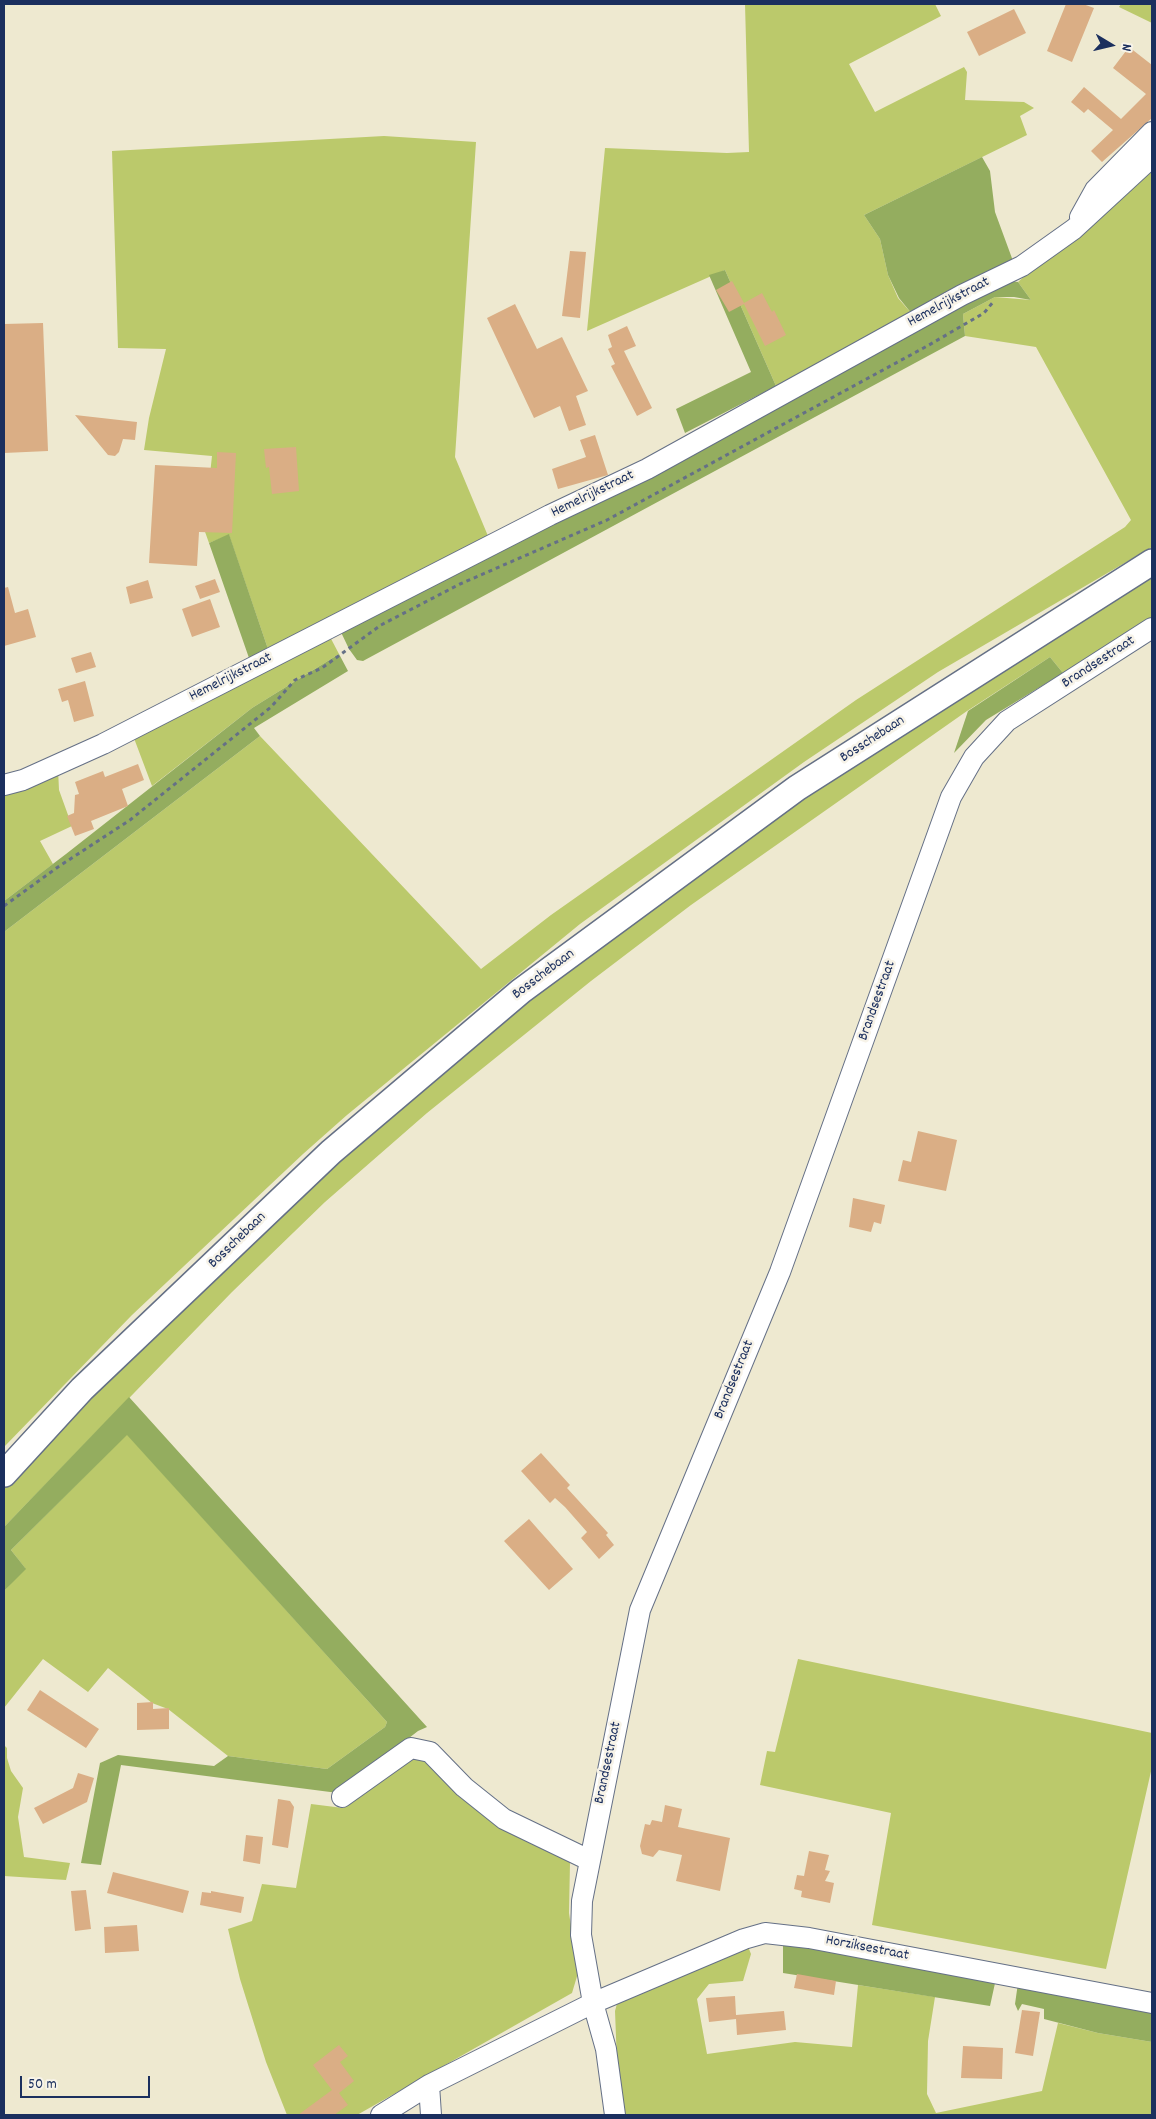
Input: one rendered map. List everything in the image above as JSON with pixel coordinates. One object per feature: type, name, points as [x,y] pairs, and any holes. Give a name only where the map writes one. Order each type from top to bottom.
[{"type":"main road","name":"Bosschebaan","points":[[4,1474],[82,1389],[331,1152],[521,991],[797,788],[1152,562]]},
{"type":"street","points":[[1074,229],[1095,190],[1152,132]]},
{"type":"street","name":"Hemelrijkstraat","points":[[4,784],[23,780],[103,744],[550,515],[647,469],[954,300],[1022,266],[1074,229],[1152,157]]},
{"type":"street","name":"Brandsestraat","points":[[615,2115],[606,2049],[592,2003],[581,1936],[582,1901],[640,1610],[780,1272],[951,797],[974,757],[1007,721],[1152,628]]},
{"type":"street","points":[[342,1798],[411,1748],[430,1752],[464,1787],[504,1819],[589,1860]]},
{"type":"street","name":"Horziksestraat","points":[[592,2003],[744,1939],[765,1933],[809,1938],[1152,2003]]},
{"type":"street","points":[[381,2115],[429,2085],[592,2003]]},
{"type":"street","points":[[429,2085],[431,2115]]},
{"type":"path","points":[[4,906],[58,867],[130,820],[271,707],[295,680],[322,668],[381,625],[460,584],[607,520],[944,336],[984,313],[994,300]]},
{"type":"green space","points":[[745,4],[935,4],[941,16],[849,64],[875,112],[964,67],[967,72],[965,100],[1024,102],[1034,108],[1020,116],[1027,135],[864,215],[880,239],[888,275],[898,298],[912,314],[776,386],[725,270],[587,331],[605,148],[727,153],[749,152]]},
{"type":"green space","points":[[1121,4],[1152,4],[1152,23],[1119,7]]},
{"type":"green space","points":[[384,136],[476,142],[455,457],[488,536],[268,649],[229,535],[209,543],[204,529],[212,456],[144,450],[149,418],[166,349],[118,348],[112,151]]},
{"type":"green space","points":[[982,157],[990,171],[995,212],[1013,261],[912,314],[899,298],[888,275],[880,239],[864,215]]},
{"type":"green space","points":[[1152,163],[1152,547],[938,672],[804,762],[580,924],[347,1115],[303,1154],[132,1315],[4,1447],[4,932],[260,736],[481,969],[551,915],[856,700],[1125,527],[1131,520],[1036,347],[965,336],[963,314],[995,297],[1031,300],[1018,282]]},
{"type":"green space","points":[[725,270],[776,386],[685,433],[676,409],[751,372],[709,275]]},
{"type":"green space","points":[[1010,281],[1018,282],[1031,300],[1014,297],[995,297],[963,314],[965,336],[363,661],[357,660],[349,649],[339,628]]},
{"type":"green space","points":[[229,534],[268,649],[249,658],[209,543]]},
{"type":"green space","points":[[1152,571],[1152,621],[1063,673],[1050,657],[967,711],[691,905],[591,981],[427,1113],[325,1202],[232,1292],[4,1527],[4,1480],[373,1123],[705,860]]},
{"type":"green space","points":[[328,633],[339,654],[252,708],[152,786],[132,733]]},
{"type":"green space","points":[[339,654],[348,671],[254,728],[260,736],[4,932],[4,901],[252,708]]},
{"type":"green space","points":[[1050,657],[1063,673],[986,720],[954,753],[968,711]]},
{"type":"green space","points":[[58,769],[59,790],[72,826],[40,841],[53,864],[4,901],[4,791]]},
{"type":"green space","points":[[129,1397],[427,1727],[418,1731],[338,1793],[121,1765],[101,1865],[81,1863],[100,1763],[118,1755],[214,1766],[228,1756],[327,1769],[385,1727],[387,1722],[127,1435],[11,1550],[26,1569],[4,1591],[4,1527]]},
{"type":"green space","points":[[127,1434],[387,1722],[385,1727],[327,1769],[228,1756],[168,1709],[152,1703],[108,1668],[88,1692],[43,1659],[4,1708],[4,1591],[25,1568],[11,1550]]},
{"type":"green space","points":[[798,1659],[1152,1733],[1152,1767],[1106,1969],[872,1925],[891,1813],[760,1785],[767,1751],[775,1752]]},
{"type":"green space","points":[[4,1745],[7,1748],[7,1758],[11,1771],[23,1788],[18,1817],[24,1857],[70,1863],[66,1880],[4,1876]]},
{"type":"green space","points":[[417,1754],[461,1798],[494,1822],[566,1858],[570,1863],[569,1913],[578,1973],[572,1993],[357,2115],[287,2115],[266,2062],[240,1979],[228,1929],[252,1921],[262,1884],[296,1888],[311,1804],[343,1808]]},
{"type":"green space","points":[[783,1925],[999,1965],[990,2006],[783,1973]]},
{"type":"green space","points":[[743,1934],[751,1954],[743,1981],[709,1984],[697,1999],[707,2054],[795,2042],[852,2047],[858,1985],[935,1997],[928,2041],[927,2094],[936,2113],[1042,2091],[1058,2023],[1098,2033],[1152,2042],[1152,2115],[619,2115],[615,2011],[618,2000]]},
{"type":"green space","points":[[1020,1969],[1152,1993],[1152,2042],[1098,2033],[1044,2019],[1044,2009],[1022,2004],[1018,2011],[1015,2004]]},
{"type":"building","points":[[1066,4],[1083,4],[1094,8],[1072,62],[1047,51]]},
{"type":"building","points":[[1014,9],[1026,33],[979,56],[967,32]]},
{"type":"building","points":[[1129,47],[1152,65],[1152,118],[1102,162],[1091,151],[1113,130],[1088,109],[1084,113],[1071,102],[1084,87],[1121,119],[1146,94],[1113,68]]},
{"type":"building","points":[[570,251],[586,252],[580,318],[562,316]]},
{"type":"building","points":[[732,281],[744,303],[762,293],[772,312],[774,310],[786,335],[765,346],[744,304],[729,312],[716,290]]},
{"type":"building","points":[[515,304],[537,349],[562,337],[588,391],[576,396],[586,425],[569,431],[560,406],[534,418],[487,318]]},
{"type":"building","points":[[43,323],[48,451],[4,453],[4,324]]},
{"type":"building","points":[[627,326],[636,346],[624,351],[652,408],[637,416],[611,366],[615,364],[608,349],[612,347],[608,335]]},
{"type":"building","points":[[75,415],[137,422],[135,440],[123,439],[119,452],[115,456],[108,455]]},
{"type":"building","points":[[595,435],[608,475],[558,489],[552,469],[586,457],[580,440]]},
{"type":"building","points":[[296,447],[299,491],[272,494],[269,467],[266,468],[264,449]]},
{"type":"building","points":[[217,452],[236,453],[232,533],[199,532],[197,566],[149,563],[155,465],[217,468]]},
{"type":"building","points":[[215,579],[220,592],[200,599],[195,586]]},
{"type":"building","points":[[148,580],[153,598],[130,604],[126,587]]},
{"type":"building","points":[[8,587],[15,613],[28,609],[36,637],[4,646],[4,588]]},
{"type":"building","points":[[210,599],[220,627],[192,637],[182,609]]},
{"type":"building","points":[[91,652],[96,667],[76,673],[71,658]]},
{"type":"building","points":[[85,681],[94,716],[74,722],[68,700],[62,702],[58,689]]},
{"type":"building","points":[[138,764],[144,780],[122,789],[128,806],[91,821],[94,829],[75,836],[67,816],[74,813],[75,795],[79,794],[75,782],[103,771],[105,777]]},
{"type":"building","points":[[918,1131],[957,1140],[946,1191],[898,1181],[903,1160],[911,1162]]},
{"type":"building","points":[[853,1198],[885,1205],[881,1224],[874,1222],[871,1232],[849,1227]]},
{"type":"building","points":[[541,1453],[570,1485],[567,1488],[608,1533],[606,1535],[614,1545],[599,1559],[581,1538],[587,1532],[565,1507],[555,1498],[550,1503],[521,1471]]},
{"type":"building","points":[[529,1519],[573,1569],[549,1590],[504,1541]]},
{"type":"building","points":[[40,1690],[99,1729],[86,1748],[27,1710]]},
{"type":"building","points":[[153,1702],[153,1709],[169,1708],[169,1729],[137,1730],[137,1703]]},
{"type":"building","points":[[78,1773],[94,1778],[87,1802],[43,1824],[34,1808],[73,1788]]},
{"type":"building","points":[[278,1799],[290,1801],[294,1807],[288,1848],[272,1845]]},
{"type":"building","points":[[665,1805],[682,1809],[678,1827],[730,1838],[720,1891],[676,1881],[682,1855],[659,1850],[653,1857],[642,1854],[640,1846],[645,1824],[650,1825],[652,1820],[662,1822]]},
{"type":"building","points":[[246,1835],[263,1837],[260,1864],[243,1861]]},
{"type":"building","points":[[809,1851],[829,1855],[825,1870],[830,1871],[825,1881],[834,1883],[830,1903],[801,1897],[802,1891],[794,1889],[797,1875],[804,1876]]},
{"type":"building","points":[[113,1872],[189,1891],[183,1913],[107,1893]]},
{"type":"building","points":[[86,1890],[91,1929],[75,1931],[71,1891]]},
{"type":"building","points":[[211,1891],[244,1897],[241,1913],[200,1905],[202,1892],[211,1893]]},
{"type":"building","points":[[137,1925],[139,1951],[105,1953],[104,1927]]},
{"type":"building","points":[[797,1974],[836,1981],[834,1995],[794,1988]]},
{"type":"building","points":[[735,1996],[736,2015],[784,2011],[786,2030],[737,2035],[736,2019],[709,2022],[706,1998]]},
{"type":"building","points":[[1022,2010],[1040,2012],[1033,2056],[1015,2053]]},
{"type":"building","points":[[339,2045],[348,2056],[340,2062],[354,2081],[339,2093],[348,2105],[334,2115],[298,2115],[332,2090],[313,2065]]},
{"type":"building","points":[[963,2046],[1003,2048],[1002,2079],[961,2078]]}]
